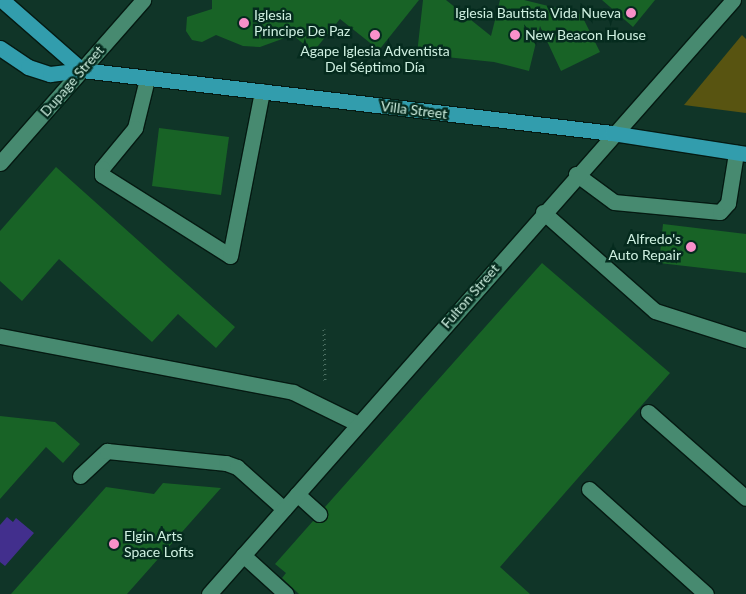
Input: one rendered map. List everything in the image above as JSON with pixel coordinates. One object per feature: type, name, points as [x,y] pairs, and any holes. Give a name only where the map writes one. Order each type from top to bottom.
[{"type":"main road","points":[[2,0],[82,70]]},
{"type":"main road","name":"Villa Street","points":[[0,48],[28,67],[50,74],[82,70],[612,133],[741,154]]},
{"type":"street","name":"Dupage Street","points":[[0,163],[144,0]]},
{"type":"street","name":"Fulton Street","points":[[209,594],[612,133],[732,0]]},
{"type":"street","points":[[147,79],[135,128],[102,168],[102,175],[230,256],[262,91]]},
{"type":"street","points":[[576,174],[614,202],[720,212],[728,203],[741,154]]},
{"type":"street","points":[[543,212],[654,310],[746,340]]},
{"type":"street","points":[[0,336],[294,392],[358,424]]},
{"type":"street","points":[[648,412],[746,498]]},
{"type":"street","points":[[80,476],[107,451],[226,463],[236,467],[284,509]]},
{"type":"street","points":[[589,489],[706,594]]},
{"type":"street","points":[[297,494],[319,514]]},
{"type":"street","points":[[243,555],[286,594]]},
{"type":"path","points":[[324,329],[325,393]]},
{"type":"shaded area","points":[[742,35],[746,39],[746,113],[684,105]]},
{"type":"shaded area","points":[[7,517],[13,522],[16,518],[34,533],[5,566],[0,562],[0,525]]},
{"type":"building","points":[[212,0],[419,0],[379,50],[340,19],[313,52],[293,35],[260,47],[243,46],[216,35],[202,42],[192,40],[186,31],[187,17],[212,9]]},
{"type":"building","points":[[423,0],[446,0],[491,36],[500,0],[524,0],[581,14],[600,52],[561,71],[540,26],[529,71],[494,62],[417,54]]},
{"type":"building","name":"Iglesia Bautista Vida Nueva","points":[[602,0],[655,0],[633,27]]},
{"type":"building","points":[[159,128],[229,137],[221,195],[152,186]]},
{"type":"building","points":[[56,167],[235,327],[216,348],[178,314],[152,342],[59,259],[22,301],[0,281],[0,231]]},
{"type":"building","name":"Alfredo's Auto Repair","points":[[663,224],[746,234],[746,273],[659,263]]},
{"type":"building","points":[[542,263],[670,373],[500,567],[530,594],[299,594],[282,578],[286,573],[275,564],[313,521],[326,520],[325,507]]},
{"type":"building","points":[[0,416],[55,422],[80,444],[63,463],[46,447],[0,499]]},
{"type":"building","name":"Elgin Arts Space Lofts","points":[[163,483],[221,488],[127,594],[11,594],[106,487],[154,494]]},
{"type":"place","name":"Iglesia Bautista Vida Nueva","points":[[631,13]]},
{"type":"place","name":"Iglesia Principe De Paz","points":[[244,23]]},
{"type":"place","name":"Agape Iglesia Adventista Del Séptimo Día","points":[[375,35]]},
{"type":"place","name":"New Beacon House","points":[[515,35]]},
{"type":"place","name":"Alfredo's Auto Repair","points":[[691,247]]},
{"type":"place","name":"Elgin Arts Space Lofts","points":[[114,544]]}]
